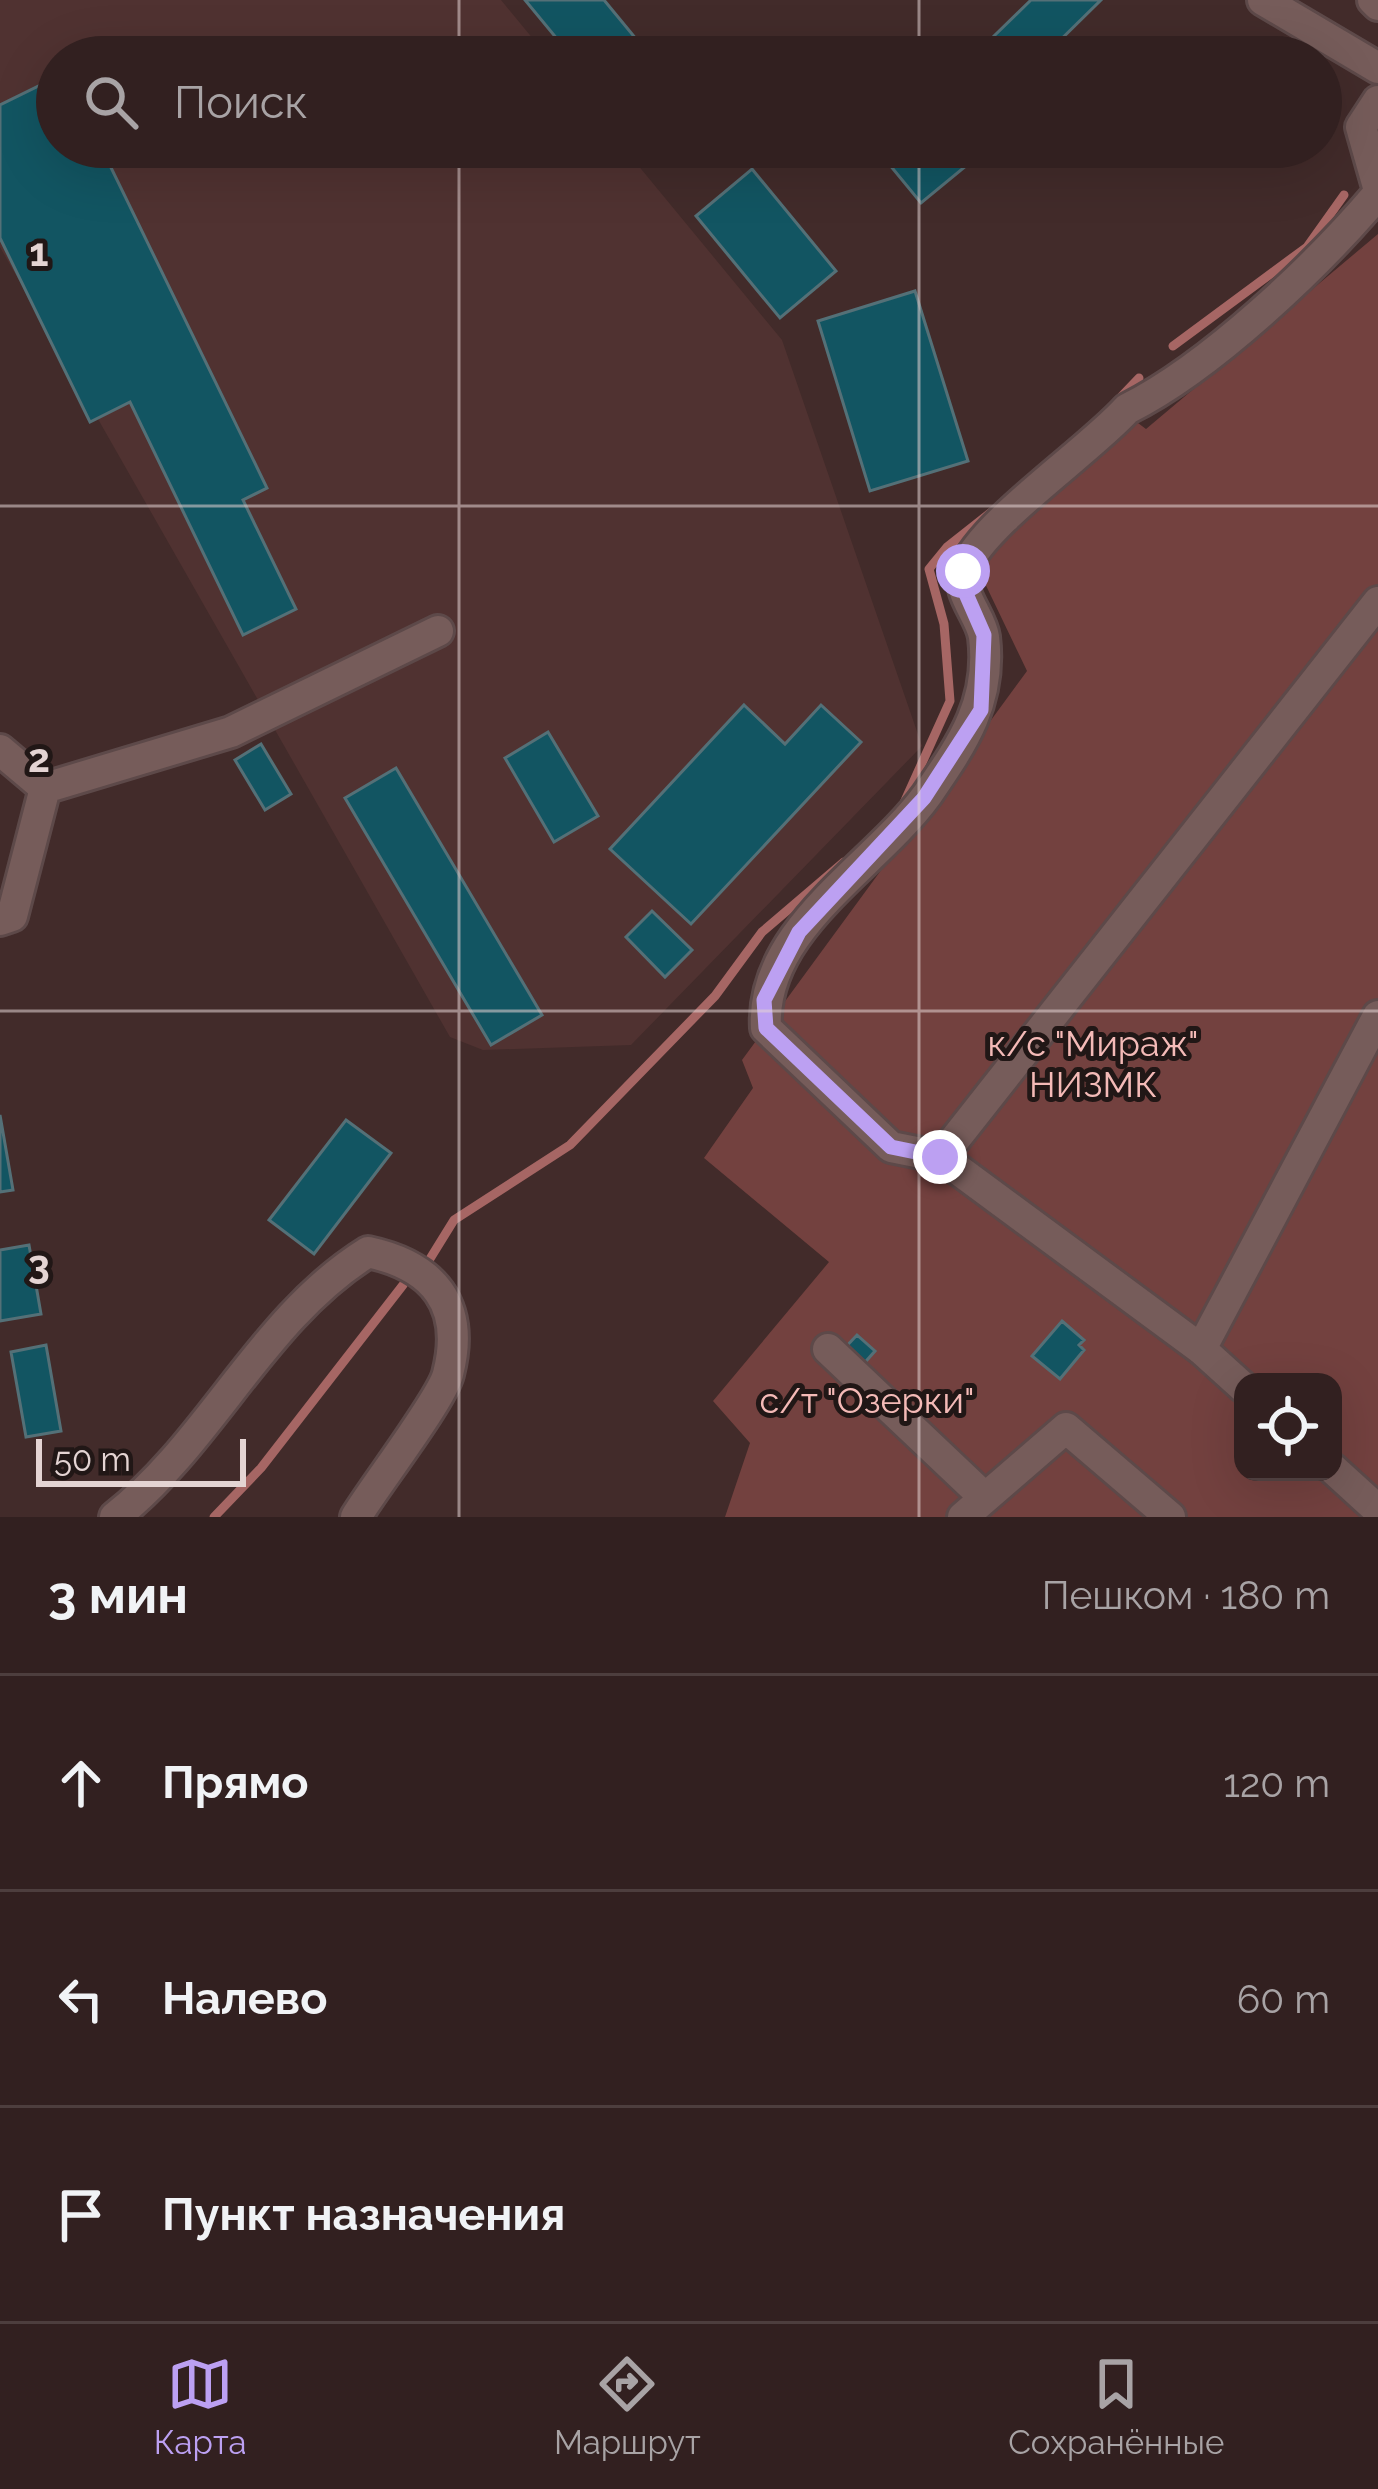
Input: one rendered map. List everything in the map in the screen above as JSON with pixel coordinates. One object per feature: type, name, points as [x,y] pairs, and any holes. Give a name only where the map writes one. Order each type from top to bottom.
[{"type":"street","points":[[1263,0],[1324,36]]},
{"type":"street","points":[[1342,47],[1378,68]]},
{"type":"street","points":[[1234,1379],[1201,1349],[940,1157],[891,1147],[766,1028],[764,1000],[799,932],[924,798],[981,710],[984,635],[963,587],[963,571],[982,542],[1127,409],[1154,395],[1264,308],[1378,190],[1361,127],[1378,101]]},
{"type":"street","points":[[940,1157],[1378,602]]},
{"type":"street","points":[[45,788],[232,732],[438,631]]},
{"type":"street","points":[[0,750],[45,788]]},
{"type":"street","points":[[0,920],[12,916],[45,788]]},
{"type":"street","points":[[1201,1349],[1378,1016]]},
{"type":"street","points":[[115,1517],[154,1486],[224,1392],[332,1274],[368,1252],[408,1260],[432,1279],[450,1309],[448,1376],[356,1517]]},
{"type":"street","points":[[828,1349],[973,1506],[1066,1428],[1170,1517]]},
{"type":"street","points":[[1342,1477],[1378,1510]]},
{"type":"shaded area","points":[[0,0],[501,0],[531,36],[36,36],[36,168],[640,168],[782,340],[922,746],[631,1045],[483,1050],[450,1037],[0,247]]},
{"type":"green space","name":"к/с \"Мираж\" НИЗМК","points":[[1378,234],[1378,1517],[725,1517],[750,1443],[713,1401],[829,1262],[704,1158],[753,1088],[742,1060],[1027,671],[979,571],[1024,520],[1134,420],[1146,429]]},
{"type":"building","points":[[525,0],[604,0],[634,36],[555,36]]},
{"type":"building","points":[[1031,0],[1101,0],[1064,36],[994,36]]},
{"type":"building","points":[[36,87],[36,168],[111,168],[267,488],[243,500],[296,609],[243,635],[130,402],[90,422],[0,238],[0,105]]},
{"type":"building","points":[[892,168],[964,168],[921,203]]},
{"type":"building","points":[[752,169],[836,271],[780,318],[696,216]]},
{"type":"building","points":[[915,291],[968,461],[870,491],[818,321]]},
{"type":"building","points":[[744,705],[785,744],[821,705],[861,742],[691,924],[610,849]]},
{"type":"building","points":[[548,732],[598,816],[554,842],[505,758]]},
{"type":"building","points":[[261,744],[291,794],[265,810],[235,760]]},
{"type":"building","points":[[396,768],[542,1015],[491,1045],[345,798]]},
{"type":"building","points":[[652,911],[692,950],[665,977],[626,937]]},
{"type":"building","points":[[0,1115],[13,1190],[0,1192]]},
{"type":"building","points":[[346,1120],[391,1153],[314,1254],[269,1220]]},
{"type":"building","points":[[29,1245],[41,1314],[0,1321],[0,1250]]},
{"type":"building","points":[[1062,1321],[1084,1340],[1079,1345],[1084,1350],[1060,1379],[1032,1356]]},
{"type":"building","points":[[857,1335],[875,1351],[859,1369],[841,1352]]},
{"type":"building","points":[[46,1345],[61,1431],[26,1437],[11,1352]]},
{"type":"waterway","points":[[1173,346],[1307,247],[1344,195]]},
{"type":"waterway","points":[[1118,400],[1139,378]]},
{"type":"waterway","points":[[903,805],[950,701],[944,624],[929,569],[947,547],[999,506]]},
{"type":"waterway","points":[[428,1262],[454,1220],[570,1145],[715,996],[762,932],[844,862]]},
{"type":"waterway","points":[[214,1517],[261,1468],[403,1285]]},
{"type":"route","points":[[940,1157],[891,1147],[766,1028],[764,1000],[799,932],[924,798],[981,710],[984,635],[963,587],[963,571]]},
{"type":"park label","name":"с/т \"Озерки\"","points":[[867,1400]]}]
